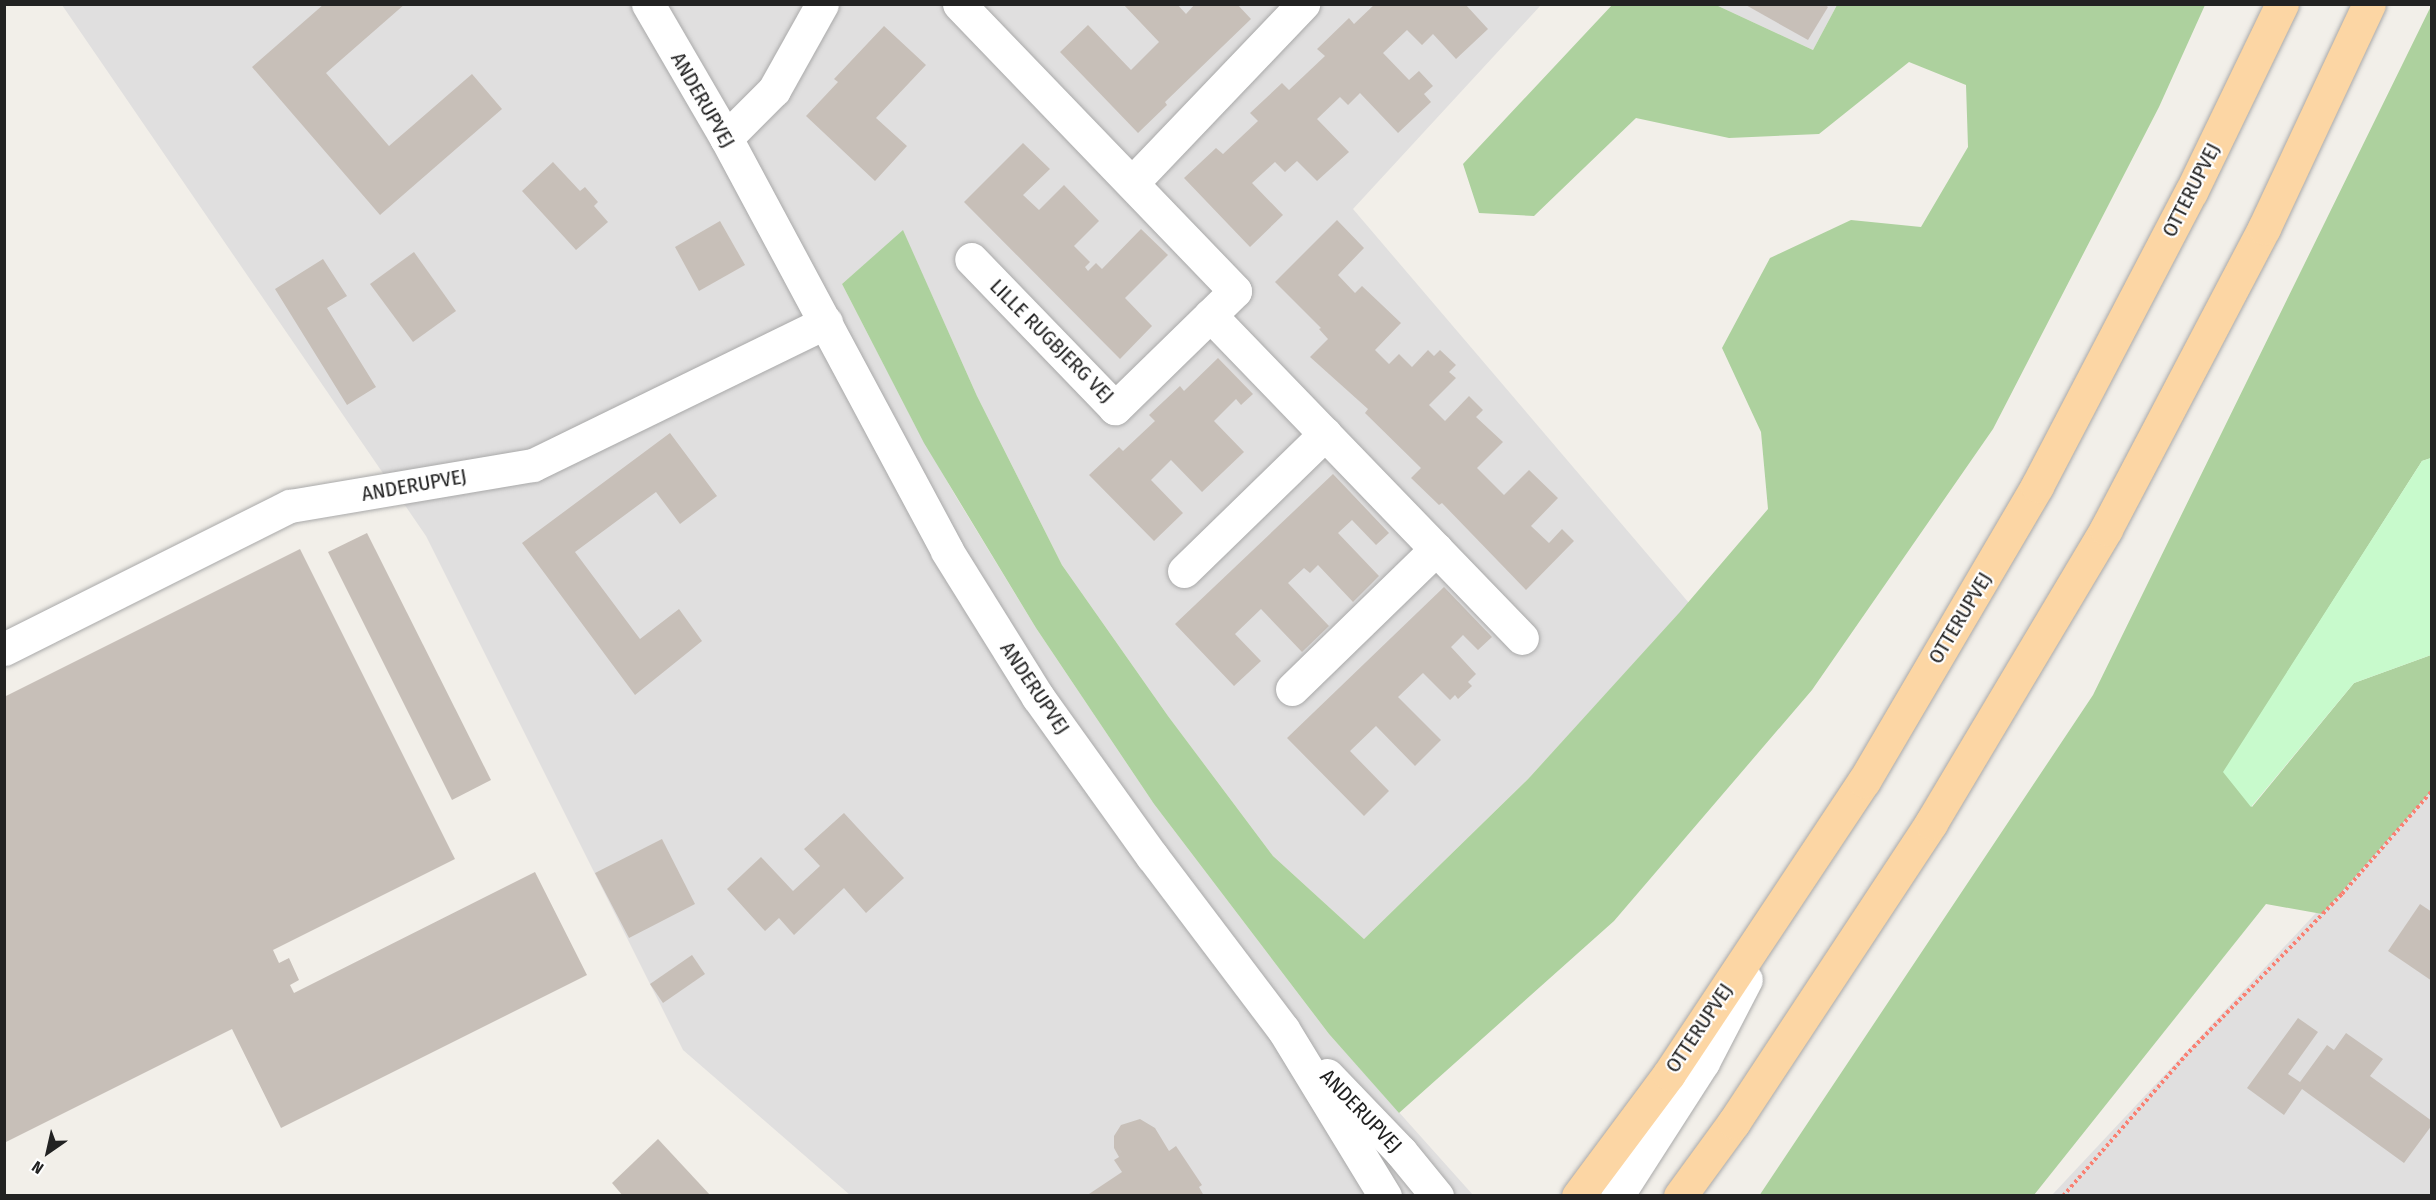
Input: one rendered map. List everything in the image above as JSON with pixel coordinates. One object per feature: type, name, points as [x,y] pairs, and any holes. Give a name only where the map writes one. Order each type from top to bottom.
[{"type":"main road","name":"OTTERUPVEJ","points":[[1578,1196],[1669,1074],[1864,781],[2037,486],[2191,192],[2282,4]]},
{"type":"main road","points":[[1680,1196],[1734,1122],[1931,823],[2106,529],[2264,228],[2369,4]]},
{"type":"street","name":"ANDERUPVEJ","points":[[648,4],[726,138],[947,551],[1038,698],[1152,856],[1283,1029],[1385,1196]]},
{"type":"street","points":[[726,138],[774,90],[822,4]]},
{"type":"street","name":"LILLE RUGBJERG VEJ","points":[[959,4],[1235,291],[1115,408],[971,259]]},
{"type":"street","points":[[1132,183],[1303,4]]},
{"type":"street","points":[[1210,315],[1522,638]]},
{"type":"street","name":"ANDERUPVEJ","points":[[4,649],[290,506],[533,465],[826,322]]},
{"type":"street","points":[[1184,571],[1325,434]]},
{"type":"street","points":[[1292,689],[1436,549]]},
{"type":"street","points":[[1617,1196],[1703,1062],[1805,869]]},
{"type":"street","name":"ANDERUPVEJ","points":[[1283,1029],[1401,1152],[1437,1196]]},
{"type":"path","points":[[2063,1196],[2185,1056],[2342,894],[2432,791]]},
{"type":"shaded area","points":[[62,5],[1541,5],[1353,209],[1689,603],[1529,778],[1364,939],[1273,856],[1168,716],[1062,565],[977,396],[903,231],[842,284],[915,425],[955,495],[1036,628],[1154,804],[1329,1034],[1473,1195],[850,1195],[683,1050],[426,536]]},
{"type":"shaded area","points":[[1716,5],[1837,5],[1813,50]]},
{"type":"shaded area","points":[[2431,790],[2431,1195],[2052,1195]]},
{"type":"green space","points":[[1613,4],[1716,5],[1813,50],[1837,5],[2205,5],[2159,107],[1993,429],[1812,690],[1614,921],[1399,1113],[1329,1034],[1154,804],[1036,628],[924,443],[842,284],[903,230],[977,396],[1062,565],[1168,716],[1273,856],[1364,939],[1529,778],[1679,613],[1768,509],[1761,432],[1722,348],[1770,258],[1851,220],[1921,227],[1968,147],[1966,85],[1909,62],[1819,134],[1729,138],[1636,118],[1534,216],[1479,213],[1463,164]]},
{"type":"green space","points":[[2431,6],[2431,458],[2422,461],[2224,772],[2252,807],[2354,683],[2431,655],[2431,791],[2322,914],[2266,904],[2034,1195],[1759,1196],[2093,695]]},
{"type":"green space","points":[[2431,458],[2431,655],[2354,683],[2251,807],[2223,772],[2422,461]]},
{"type":"building","points":[[324,4],[405,4],[326,73],[389,146],[472,74],[502,109],[380,215],[252,67]]},
{"type":"building","points":[[1123,4],[1177,4],[1186,14],[1195,4],[1237,4],[1251,19],[1165,102],[1167,105],[1138,133],[1060,52],[1088,25],[1131,70],[1159,42]]},
{"type":"building","points":[[1375,4],[1465,4],[1488,29],[1456,59],[1433,34],[1422,45],[1407,30],[1383,53],[1409,80],[1419,71],[1433,86],[1424,94],[1431,102],[1398,133],[1360,93],[1348,105],[1340,97],[1317,119],[1349,152],[1317,181],[1297,161],[1285,172],[1275,162],[1252,183],[1283,215],[1250,247],[1184,178],[1216,148],[1223,154],[1258,121],[1250,113],[1282,83],[1289,90],[1325,56],[1317,49],[1349,18],[1354,24]]},
{"type":"building","points":[[1744,4],[1824,4],[1828,7],[1808,40]]},
{"type":"building","points":[[884,26],[926,65],[876,118],[907,146],[875,181],[806,116],[838,82],[834,79]]},
{"type":"building","points":[[1023,143],[1050,169],[1023,195],[1039,210],[1064,185],[1099,221],[1074,246],[1090,262],[1085,267],[1088,271],[1096,263],[1102,269],[1141,229],[1168,255],[1125,298],[1152,326],[1120,359],[964,202]]},
{"type":"building","points":[[553,162],[580,191],[585,187],[598,202],[594,206],[608,222],[576,250],[522,191]]},
{"type":"building","points":[[1337,220],[1364,248],[1338,275],[1355,293],[1362,286],[1401,323],[1375,350],[1389,364],[1399,354],[1412,367],[1428,350],[1434,356],[1440,350],[1456,365],[1449,372],[1456,378],[1429,405],[1445,421],[1469,396],[1483,410],[1476,417],[1503,442],[1477,468],[1504,495],[1529,470],[1558,498],[1531,526],[1549,543],[1562,529],[1574,541],[1526,590],[1442,503],[1439,505],[1411,478],[1421,468],[1365,413],[1368,409],[1310,357],[1328,339],[1319,329],[1321,328],[1275,282]]},
{"type":"building","points":[[720,221],[745,265],[699,291],[675,247]]},
{"type":"building","points":[[414,252],[456,311],[413,342],[370,284]]},
{"type":"building","points":[[323,259],[347,296],[327,308],[376,387],[347,405],[275,289]]},
{"type":"building","points":[[1218,358],[1253,394],[1241,405],[1236,399],[1214,421],[1244,452],[1202,492],[1171,460],[1151,480],[1183,513],[1154,541],[1089,475],[1119,447],[1123,451],[1155,421],[1149,415],[1180,386],[1184,391]]},
{"type":"building","points":[[670,433],[717,496],[680,524],[656,492],[575,552],[640,639],[679,609],[702,641],[635,695],[522,543]]},
{"type":"building","points":[[1333,474],[1389,533],[1376,545],[1352,520],[1338,533],[1379,576],[1353,602],[1318,565],[1310,573],[1304,568],[1288,583],[1329,626],[1302,652],[1261,609],[1235,634],[1261,661],[1234,686],[1175,624]]},
{"type":"building","points":[[367,533],[491,780],[452,800],[328,552]]},
{"type":"building","points":[[300,549],[455,859],[273,950],[279,963],[289,958],[299,980],[290,985],[294,993],[535,872],[587,975],[281,1128],[232,1029],[4,1143],[4,697]]},
{"type":"building","points":[[1444,587],[1492,637],[1478,650],[1463,635],[1451,647],[1476,674],[1468,682],[1472,686],[1458,699],[1455,695],[1450,700],[1423,673],[1398,697],[1441,740],[1415,766],[1376,726],[1350,751],[1389,791],[1364,816],[1287,738]]},
{"type":"building","points":[[844,813],[904,878],[866,913],[844,888],[794,935],[779,918],[765,931],[727,889],[761,857],[793,891],[820,866],[804,849]]},
{"type":"building","points":[[662,839],[695,904],[629,938],[595,873]]},
{"type":"building","points":[[2420,904],[2432,912],[2432,981],[2388,951]]},
{"type":"building","points":[[692,955],[705,974],[663,1003],[650,984]]},
{"type":"building","points":[[2298,1018],[2318,1032],[2288,1074],[2300,1082],[2327,1045],[2334,1050],[2346,1033],[2383,1059],[2370,1076],[2432,1121],[2432,1125],[2404,1163],[2302,1089],[2284,1115],[2247,1088]]},
{"type":"building","points":[[1140,1119],[1155,1128],[1169,1151],[1176,1146],[1202,1185],[1199,1187],[1204,1196],[1086,1196],[1122,1172],[1114,1160],[1119,1157],[1114,1148],[1114,1136],[1121,1125]]},
{"type":"building","points":[[658,1139],[711,1196],[623,1196],[612,1183]]}]
